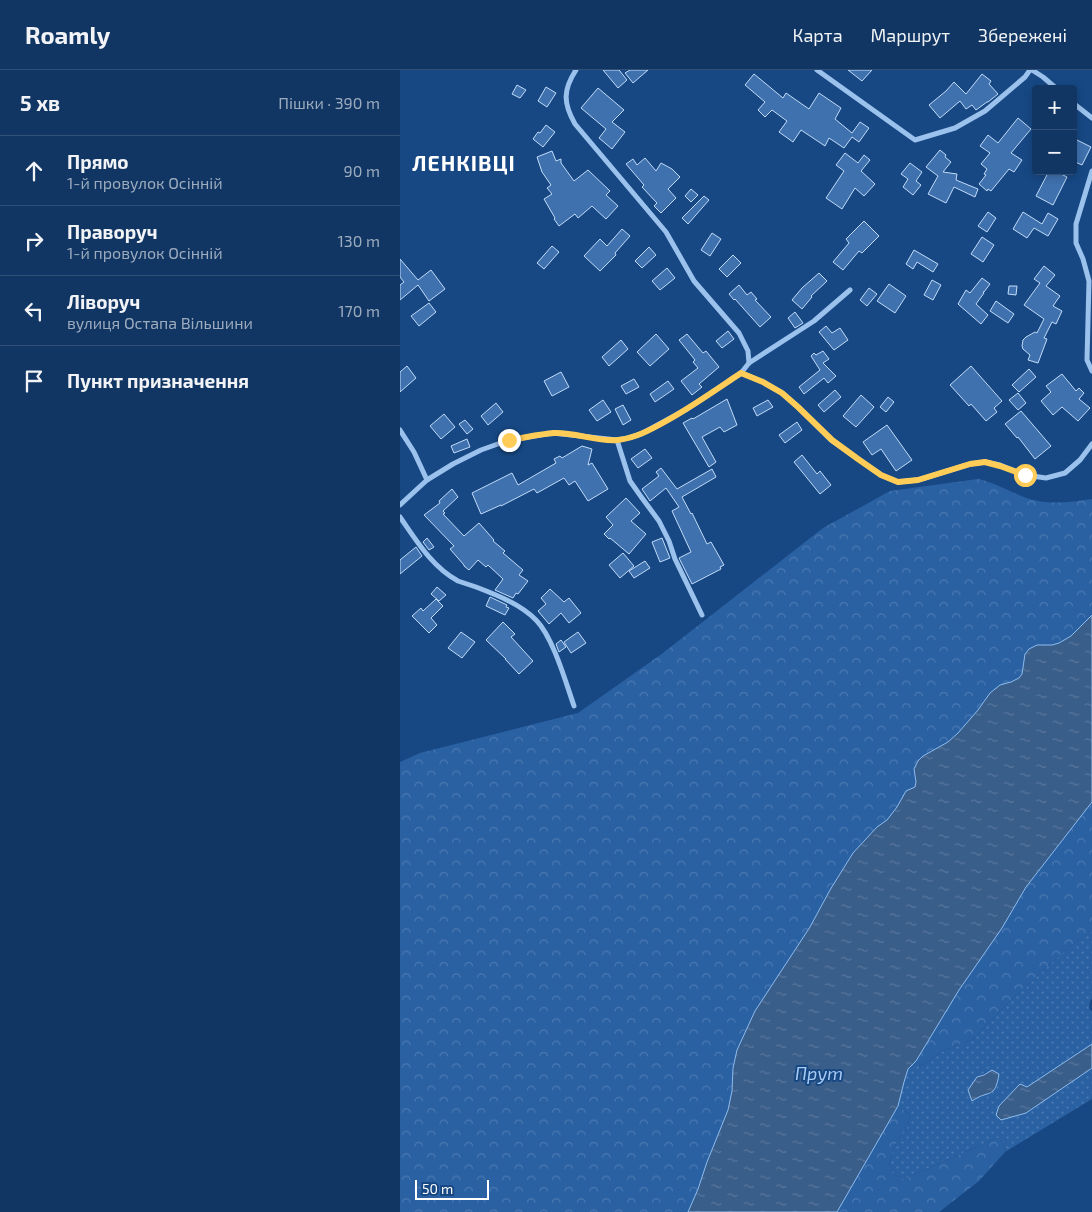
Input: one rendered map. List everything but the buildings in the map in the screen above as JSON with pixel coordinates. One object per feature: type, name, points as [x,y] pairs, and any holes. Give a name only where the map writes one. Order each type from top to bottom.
[{"type":"street","points":[[576,70],[568,85],[565,96],[567,107],[575,124],[666,232],[694,281],[739,333],[748,351],[749,363]]},
{"type":"street","points":[[817,70],[914,140],[955,128],[985,111],[1031,70],[1053,85]]},
{"type":"street","points":[[1077,106],[1092,118]]},
{"type":"street","points":[[1092,171],[1076,224],[1076,243],[1089,281],[1087,360],[1092,371]]},
{"type":"street","points":[[400,504],[427,480],[453,464],[481,450],[509,440],[553,433],[617,440],[641,434],[687,409],[741,373],[749,363],[814,321],[850,290]]},
{"type":"street","points":[[741,373],[763,382],[782,393],[838,444],[881,475],[898,482],[918,480],[970,464],[985,462],[1025,475],[1046,478],[1065,473],[1080,460],[1092,444]]},
{"type":"street","points":[[400,430],[414,452],[427,480]]},
{"type":"street","points":[[617,440],[630,481],[659,521],[670,541],[678,567],[702,615]]},
{"type":"street","points":[[400,516],[439,568],[458,581],[497,596],[522,609],[537,621],[548,637],[574,706]]},
{"type":"green space","points":[[978,479],[1037,501],[1060,502],[1092,499],[1092,615],[1071,636],[1059,643],[1037,645],[1025,654],[1022,674],[1019,678],[1000,685],[990,693],[958,733],[948,742],[923,756],[918,761],[914,769],[915,787],[887,820],[877,827],[853,853],[810,927],[755,1011],[737,1050],[728,1110],[688,1212],[400,1212],[400,762],[420,753],[578,713],[663,653],[823,528],[890,491]]},
{"type":"green space","points":[[1092,802],[1092,930],[1069,947],[1012,999],[973,1039],[943,1051],[920,1066],[916,1061],[959,990],[1002,928],[1026,887]]},
{"type":"green space","points":[[1092,930],[1092,999],[1089,1008],[1092,1012],[1092,1044],[1027,1087],[1026,1113],[1092,1068],[1092,1099],[1005,1152],[1003,1142],[997,1138],[904,1179],[893,1174],[889,1166],[894,1147],[908,1126],[910,1115],[898,1106],[908,1069],[916,1061],[920,1066],[943,1051],[973,1039],[1012,999],[1069,947]],"holes":[[[992,1070],[992,1093],[979,1096],[973,1084],[977,1077]]]},
{"type":"green space","points":[[898,1106],[910,1115],[908,1126],[894,1147],[889,1166],[893,1174],[904,1179],[997,1138],[1003,1142],[1005,1152],[979,1181],[939,1212],[837,1212]]},
{"type":"water","name":"Прут","points":[[1092,615],[1092,802],[1026,887],[1002,928],[959,990],[916,1061],[908,1069],[898,1106],[837,1212],[688,1212],[728,1110],[737,1050],[755,1011],[810,927],[853,853],[877,827],[887,820],[906,791],[915,787],[914,769],[918,761],[923,756],[948,742],[958,733],[990,693],[1000,685],[1019,678],[1022,674],[1025,654],[1029,649],[1037,645],[1059,643],[1071,636]]},
{"type":"water","points":[[1092,1044],[1092,1068],[1026,1113],[1001,1120],[996,1115],[999,1106],[1020,1084],[1027,1087]]},
{"type":"water","points":[[992,1070],[999,1074],[995,1088],[990,1093],[972,1101],[968,1090],[977,1077]]},
{"type":"district","name":"ЛЕНКІВЦІ","points":[[464,162]]},
{"type":"route","points":[[509,440],[553,433],[617,440],[628,438],[641,434],[687,409],[741,373],[763,382],[782,393],[832,440],[881,475],[898,482],[918,480],[970,464],[985,462],[1025,475]]}]
